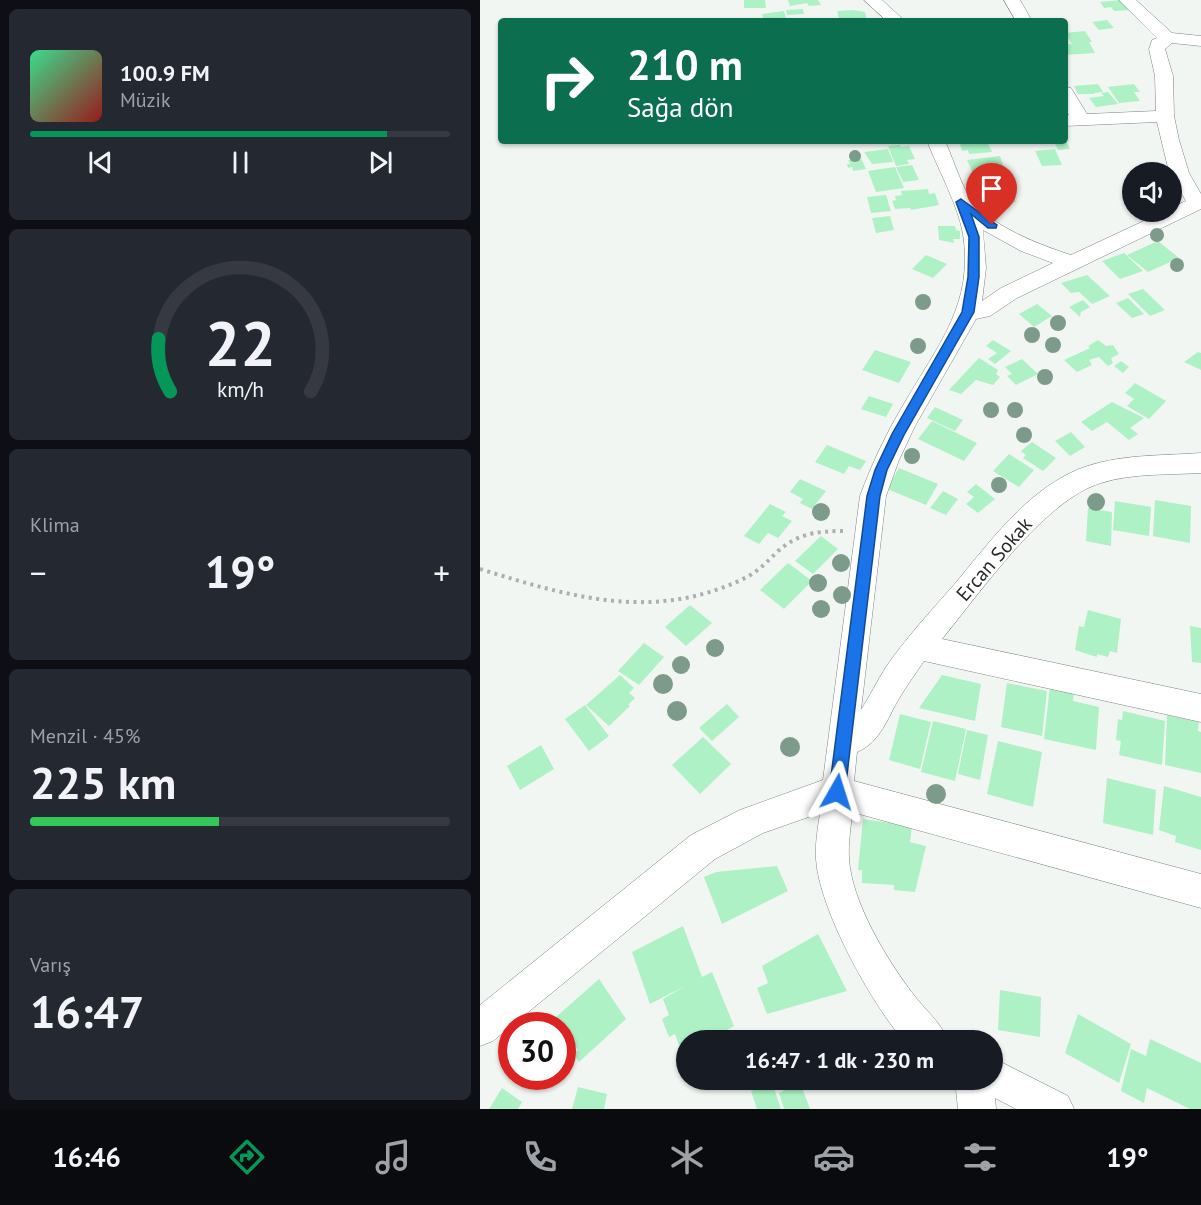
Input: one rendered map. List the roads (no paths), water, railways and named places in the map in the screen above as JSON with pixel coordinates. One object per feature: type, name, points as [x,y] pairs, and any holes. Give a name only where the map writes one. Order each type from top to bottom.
[{"type":"street","points":[[872,0],[893,18]]},
{"type":"street","points":[[1012,0],[1022,18]]},
{"type":"street","points":[[1127,0],[1167,38]]},
{"type":"street","points":[[968,312],[982,311],[1009,293],[1199,202],[1185,188],[1177,172],[1165,116],[1164,76],[1157,49],[1161,41],[1167,38],[1201,41]]},
{"type":"street","points":[[1068,103],[1073,121],[1165,116]]},
{"type":"street","points":[[919,1030],[903,1013],[882,982],[840,897],[832,858],[842,741],[873,496],[881,470],[898,434],[968,312],[973,277],[974,237],[937,144]]},
{"type":"street","points":[[961,202],[1001,231],[1053,257],[1072,262]]},
{"type":"street","name":"Ercan Sokak","points":[[842,741],[854,740],[863,733],[918,646],[1017,531],[1059,492],[1085,478],[1106,472],[1201,463]]},
{"type":"street","points":[[918,646],[1201,708]]},
{"type":"street","points":[[480,1028],[703,847],[744,823],[791,805],[837,792],[1201,891]]},
{"type":"street","points":[[1003,1082],[1055,1109]]},
{"type":"street","points":[[975,1090],[977,1109]]}]
